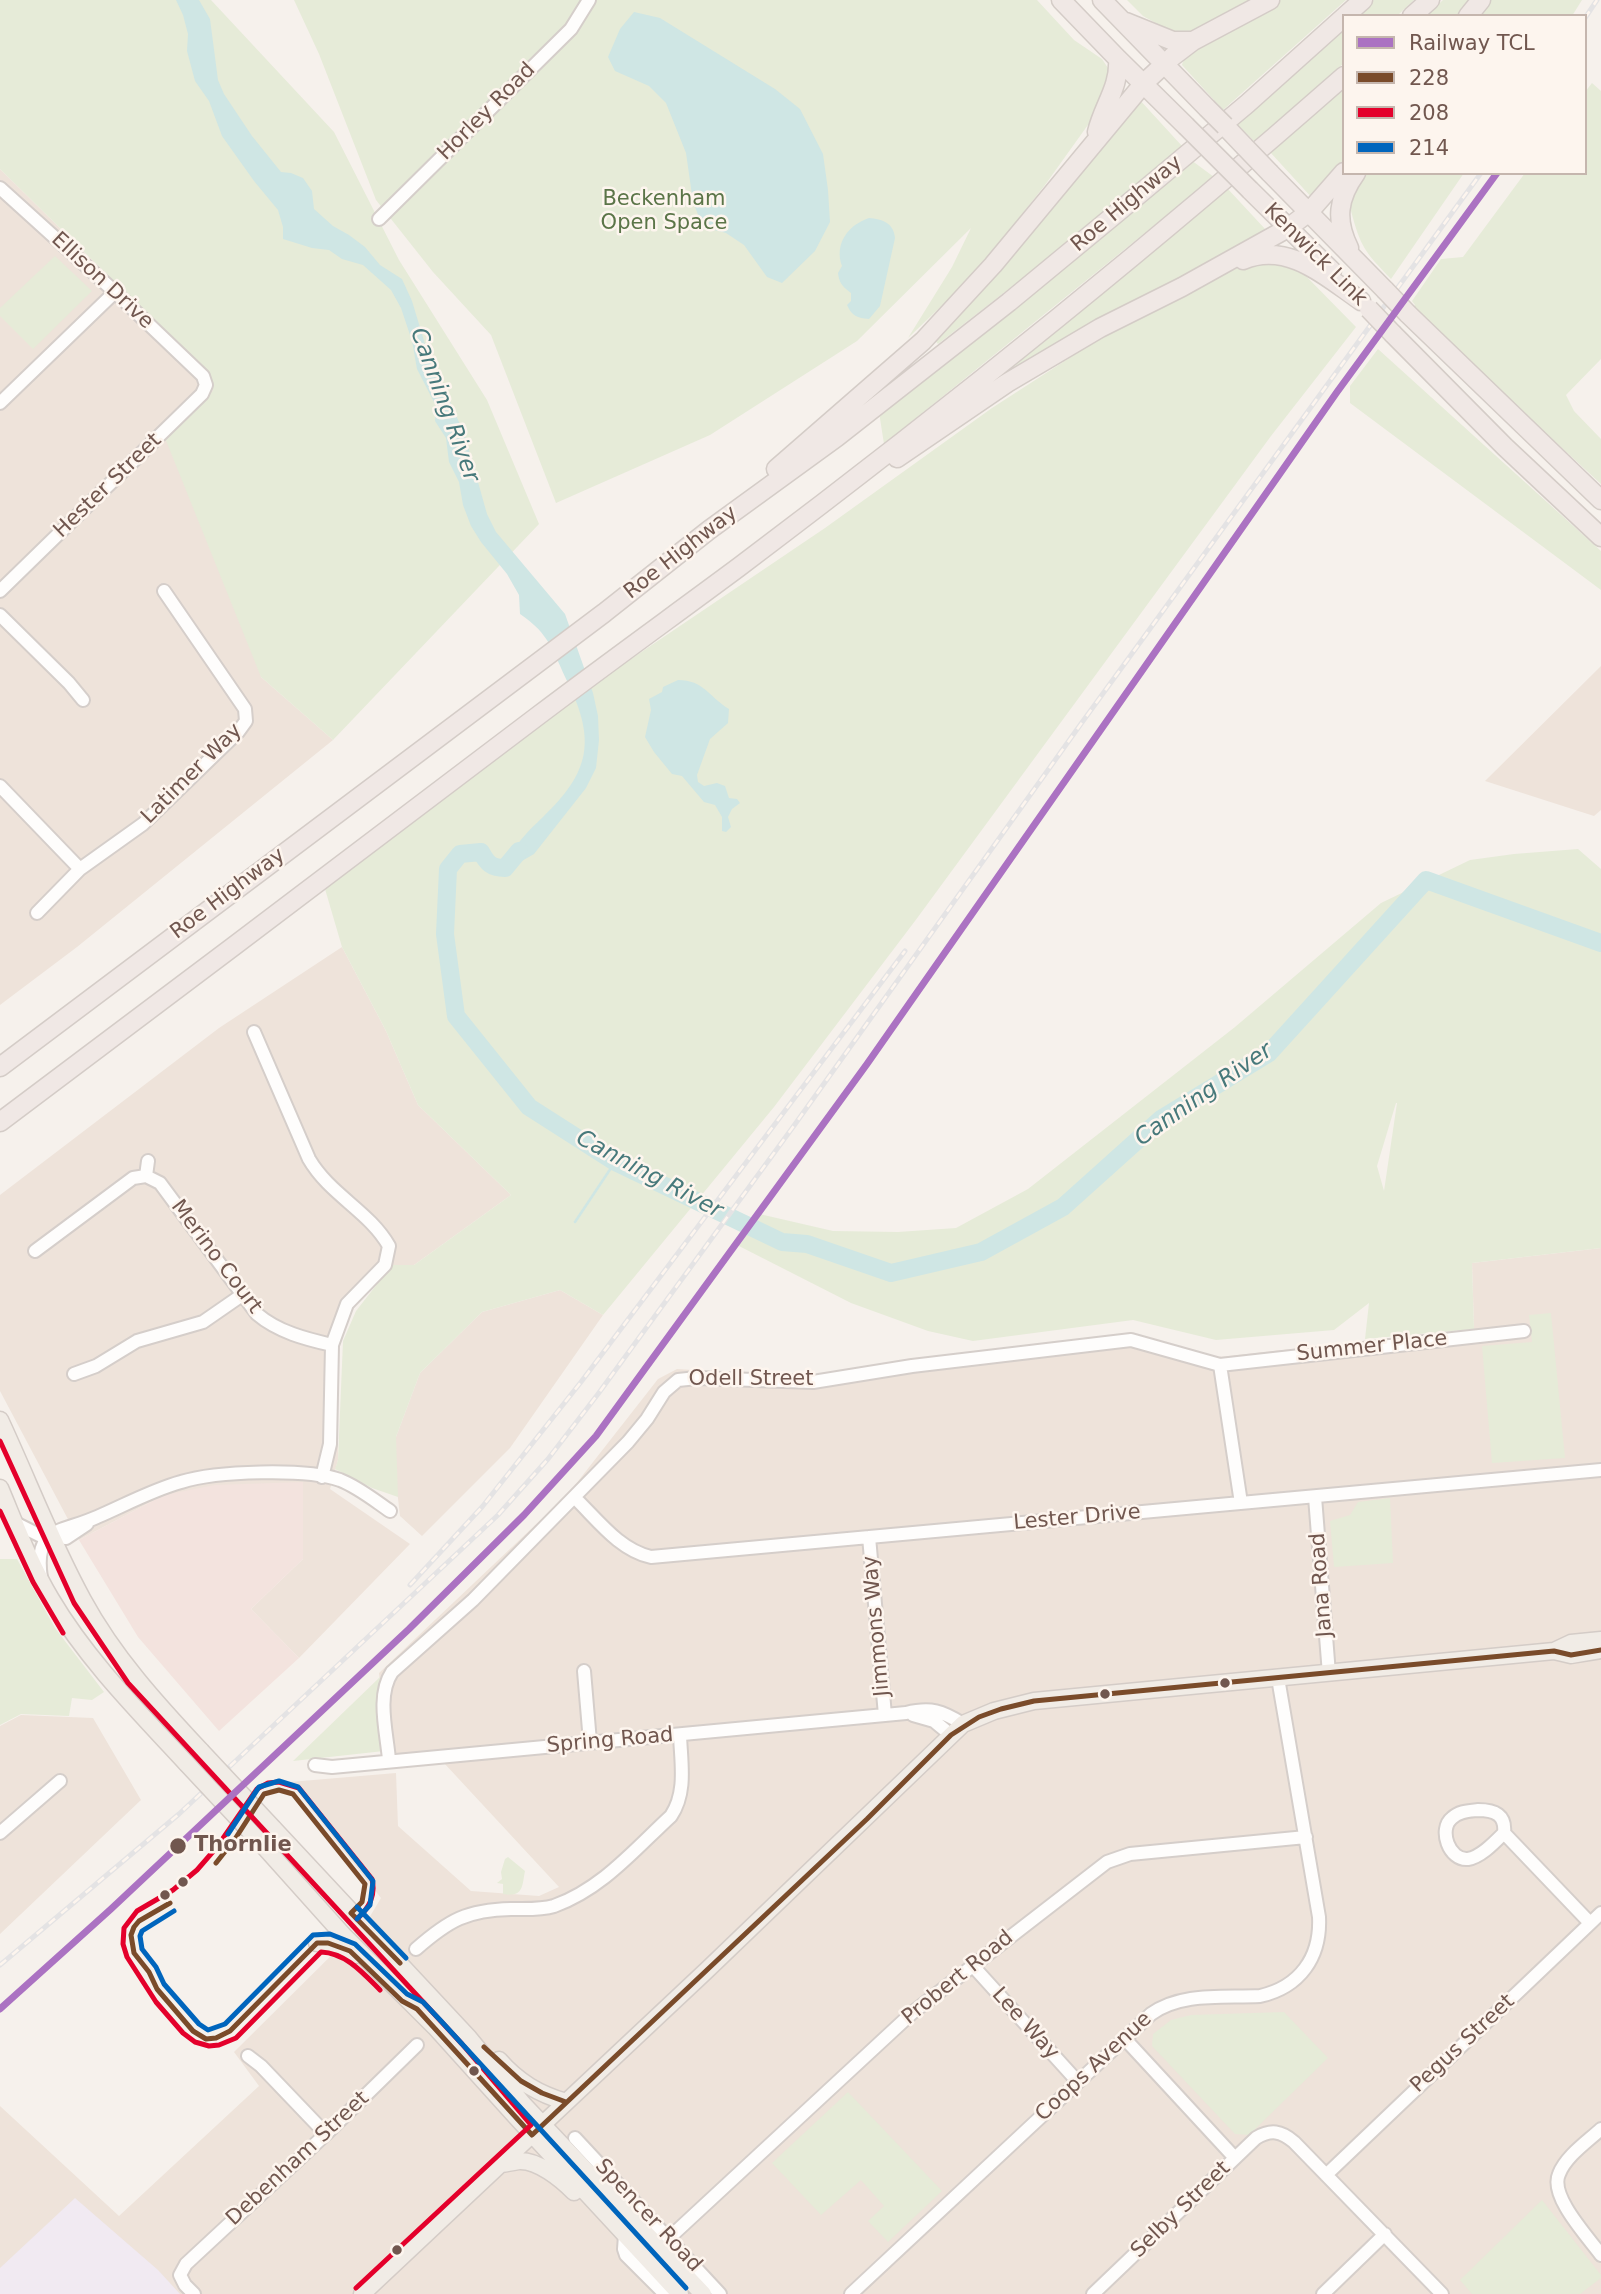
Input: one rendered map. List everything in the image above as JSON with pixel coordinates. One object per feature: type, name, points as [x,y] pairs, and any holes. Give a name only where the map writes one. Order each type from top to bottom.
[{"type":"highway","name":"Kenwick Link","points":[[1061,0],[1505,447],[1601,537]]},
{"type":"highway","name":"Kenwick Link","points":[[1102,0],[1408,314],[1601,500]]},
{"type":"highway","points":[[709,530],[736,502],[923,341],[993,265],[1144,83],[1193,41],[1270,0]]},
{"type":"highway","name":"Roe Highway","points":[[1346,14],[1363,0]]},
{"type":"highway","points":[[1414,14],[1430,0]]},
{"type":"highway","points":[[1470,14],[1481,0]]},
{"type":"highway","name":"Roe Highway","points":[[0,1067],[604,613],[709,530],[837,437],[1009,302],[1247,104],[1342,18]]},
{"type":"highway","points":[[1122,20],[1173,41],[1193,41]]},
{"type":"highway","points":[[1094,142],[1099,120],[1118,81],[1118,59]]},
{"type":"highway","name":"Roe Highway","points":[[0,1122],[741,565],[946,407],[1265,146],[1342,78]]},
{"type":"highway","points":[[741,565],[807,523],[1007,383],[1100,328],[1182,287],[1288,228],[1309,212],[1342,174]]},
{"type":"highway","points":[[1355,175],[1343,196],[1340,223],[1341,232],[1355,260]]},
{"type":"highway","points":[[1182,287],[1252,257],[1280,254],[1307,264],[1365,305]]},
{"type":"main road","name":"Spencer Road","points":[[0,1420],[51,1535],[92,1615],[135,1678],[469,2038],[523,2104],[538,2130],[607,2216],[680,2294]]},
{"type":"main road","points":[[0,1441],[14,1451]]},
{"type":"main road","name":"Spencer Road","points":[[0,1488],[24,1549],[43,1584],[78,1638],[136,1709],[345,1937],[703,2294]]},
{"type":"main road","points":[[92,1615],[84,1625],[87,1635],[128,1688],[136,1709]]},
{"type":"main road","points":[[1554,1651],[1571,1643],[1601,1640]]},
{"type":"main road","points":[[362,2294],[867,1819],[957,1730],[995,1711],[1034,1701],[1554,1651],[1572,1655],[1601,1650]]},
{"type":"main road","points":[[317,1943],[328,1942],[350,1951],[402,2001],[416,2009]]},
{"type":"main road","points":[[469,2038],[494,2053],[508,2070],[525,2084],[540,2093],[566,2102]]},
{"type":"main road","points":[[500,2165],[521,2161],[534,2164],[566,2183],[583,2201],[607,2216]]},
{"type":"main road","points":[[682,2272],[676,2272],[674,2277],[689,2294]]},
{"type":"street","name":"Horley Road","points":[[379,219],[571,29],[589,0]]},
{"type":"street","name":"Ellison Drive","points":[[3,196],[115,292],[203,376]]},
{"type":"street","points":[[0,403],[115,292]]},
{"type":"street","name":"Hester Street","points":[[0,591],[202,394],[206,385],[203,376]]},
{"type":"street","name":"Latimer Way","points":[[37,914],[80,869],[144,824],[246,721],[245,709],[164,591]]},
{"type":"street","points":[[0,615],[83,700]]},
{"type":"street","points":[[0,786],[80,869]]},
{"type":"street","points":[[254,1032],[318,1174],[380,1231],[389,1246],[385,1265],[347,1304],[332,1345],[330,1444],[322,1476]]},
{"type":"street","points":[[35,1251],[133,1178],[146,1176],[148,1161]]},
{"type":"street","name":"Merino Court","points":[[146,1176],[160,1184],[257,1314],[274,1326],[332,1345]]},
{"type":"street","points":[[74,1374],[96,1366],[137,1341],[204,1322],[243,1295]]},
{"type":"street","name":"Summer Place","points":[[1220,1365],[1524,1331]]},
{"type":"street","name":"Odell Street","points":[[389,1760],[383,1694],[385,1682],[392,1672],[473,1600],[628,1442],[664,1392],[678,1380],[697,1378],[813,1382],[912,1366],[1131,1340],[1220,1365]]},
{"type":"street","points":[[1220,1365],[1241,1503]]},
{"type":"street","name":"Lester Drive","points":[[574,1497],[624,1546],[637,1554],[651,1557],[1601,1470]]},
{"type":"street","points":[[43,1584],[40,1571],[41,1549],[51,1535],[63,1527],[93,1519],[163,1489],[205,1476],[260,1473],[322,1476],[340,1480],[370,1496],[390,1511]]},
{"type":"street","name":"Jana Road","points":[[1315,1497],[1329,1674]]},
{"type":"street","points":[[15,1524],[39,1535],[51,1535]]},
{"type":"street","name":"Jimmons Way","points":[[869,1537],[884,1715]]},
{"type":"street","points":[[584,1671],[590,1742]]},
{"type":"street","name":"Coops Avenue","points":[[852,2294],[1151,2014],[1170,2003],[1191,1998],[1260,1996],[1278,1991],[1300,1974],[1312,1959],[1320,1935],[1319,1917],[1278,1678]]},
{"type":"street","name":"Spring Road","points":[[314,1765],[332,1766],[680,1735],[906,1713],[923,1709],[942,1712],[957,1730]]},
{"type":"street","points":[[416,1949],[438,1929],[464,1915],[488,1909],[550,1907],[577,1897],[604,1879],[671,1816],[679,1804],[682,1789],[680,1735]]},
{"type":"street","points":[[0,1833],[60,1781]]},
{"type":"street","points":[[1504,1833],[1478,1855],[1464,1859],[1456,1856],[1451,1849],[1446,1829],[1449,1821],[1461,1813],[1488,1810],[1496,1812],[1504,1821],[1504,1833],[1591,1923]]},
{"type":"street","name":"Probert Road","points":[[668,2239],[912,2014],[1096,1869],[1115,1858],[1130,1854],[1306,1837]]},
{"type":"street","name":"Pegus Street","points":[[1326,2175],[1601,1913]]},
{"type":"street","name":"Lee Way","points":[[972,1965],[1078,2082]]},
{"type":"street","points":[[1125,2039],[1235,2158]]},
{"type":"street","name":"Debenham Street","points":[[194,2294],[180,2275],[186,2264],[417,2045]]},
{"type":"street","points":[[248,2056],[326,2134]]},
{"type":"street","points":[[1601,2129],[1565,2164],[1557,2176],[1556,2185],[1562,2201],[1601,2255]]},
{"type":"street","name":"Selby Street","points":[[1093,2294],[1256,2138],[1279,2132],[1292,2139],[1326,2175]]},
{"type":"street","name":"Spencer Road","points":[[575,2138],[720,2294]]},
{"type":"street","points":[[1326,2175],[1442,2294]]},
{"type":"street","points":[[1323,2294],[1385,2234]]},
{"type":"street","name":"Spencer Road","points":[[625,2235],[626,2255],[665,2294]]},
{"type":"shaded area","points":[[0,169],[205,371],[213,391],[261,677],[333,740],[77,947],[0,1005]]},
{"type":"shaded area","points":[[1601,666],[1601,810],[1594,816],[1485,781]]},
{"type":"shaded area","points":[[342,947],[386,1031],[418,1105],[511,1195],[414,1265],[387,1265],[353,1307],[338,1340],[338,1460],[330,1489],[410,1544],[299,1658],[251,1609],[303,1559],[164,1495],[79,1540],[0,1391],[0,1195],[219,1028]]},
{"type":"shaded area","points":[[1601,1248],[1601,2294],[0,2294],[0,2106],[119,2216],[259,2086],[234,2052],[369,1918],[381,1898],[290,1782],[396,1773],[398,1826],[471,1891],[539,1896],[559,1887],[444,1763],[397,1764],[387,1753],[379,1673],[568,1494],[658,1379],[677,1369],[809,1377],[1128,1334],[1219,1357],[1474,1329],[1472,1263]]},
{"type":"shaded area","points":[[560,1290],[603,1315],[510,1448],[422,1536],[400,1516],[396,1481],[396,1437],[420,1373],[482,1312]]},
{"type":"shaded area","points":[[303,1482],[303,1559],[251,1609],[299,1658],[219,1731],[138,1637],[79,1540],[164,1495],[215,1485]]},
{"type":"shaded area","points":[[21,1715],[93,1718],[141,1800],[0,1934],[0,1726]]},
{"type":"shaded area","points":[[75,2198],[158,2270],[180,2294],[0,2294],[0,2268]]},
{"type":"green space","points":[[0,0],[211,0],[334,132],[399,260],[487,400],[539,524],[333,740],[261,677],[165,438],[213,391],[205,371],[0,169]]},
{"type":"green space","name":"Beckenham Open Space","points":[[294,0],[1037,0],[1074,40],[1102,59],[1108,68],[1109,76],[1100,108],[1045,185],[975,274],[908,338],[952,267],[971,228],[857,341],[710,435],[556,503],[491,335],[433,272],[376,200],[319,54]]},
{"type":"green space","points":[[1127,0],[1255,0],[1192,33],[1171,36],[1161,26],[1143,16]]},
{"type":"green space","points":[[1279,0],[1346,0],[1223,110],[1182,65],[1197,46],[1210,37]]},
{"type":"green space","points":[[1374,0],[1414,0],[1399,14],[1358,14]]},
{"type":"green space","points":[[1443,0],[1474,0],[1463,14],[1428,14]]},
{"type":"green space","points":[[1488,0],[1582,0],[1573,14],[1478,14]]},
{"type":"green space","points":[[1342,29],[1342,65],[1255,142],[1233,120]]},
{"type":"green space","points":[[1592,83],[1601,91],[1601,359],[1566,395],[1574,411],[1601,439],[1601,484],[1412,310],[1415,305],[1412,301],[1441,259],[1463,257],[1524,175],[1587,175],[1587,89]]},
{"type":"green space","points":[[1342,91],[1342,169],[1313,199],[1270,152]]},
{"type":"green space","points":[[1138,98],[1182,146],[1064,246],[938,344],[932,337]]},
{"type":"green space","points":[[1191,160],[1214,177],[884,444],[879,412]]},
{"type":"green space","points":[[1362,175],[1463,175],[1391,279],[1365,249],[1351,211],[1348,211],[1350,198]]},
{"type":"green space","points":[[1227,188],[1266,230],[1264,235],[1001,379],[999,375]]},
{"type":"green space","points":[[55,256],[92,291],[33,349],[0,316],[0,308]]},
{"type":"green space","points":[[1276,259],[1303,273],[1356,327],[1271,436],[915,921],[774,1107],[603,1315],[560,1290],[482,1312],[420,1373],[396,1437],[398,1497],[372,1488],[335,1469],[338,1460],[343,1341],[356,1311],[392,1265],[414,1265],[511,1195],[418,1105],[386,1031],[342,947],[325,889],[597,682],[825,528],[992,408],[1128,320],[1242,266]]},
{"type":"green space","points":[[1378,349],[1601,551],[1601,590],[1350,403],[1350,386]]},
{"type":"green space","points":[[1578,849],[1601,869],[1601,1248],[1472,1263],[1474,1329],[1365,1339],[1369,1303],[1334,1330],[1216,1340],[1133,1320],[973,1341],[928,1331],[851,1303],[735,1244],[755,1213],[833,1231],[898,1232],[956,1228],[1028,1189],[1235,1027],[1381,903],[1470,860]],"holes":[[[1397,1103],[1384,1191],[1377,1166]]]},
{"type":"green space","points":[[1551,1313],[1565,1458],[1492,1463],[1482,1346],[1532,1342],[1529,1315]]},
{"type":"green space","points":[[1390,1498],[1393,1563],[1334,1567],[1330,1521],[1350,1515],[1358,1502]]},
{"type":"green space","points":[[0,1559],[17,1559],[55,1628],[104,1692],[92,1700],[72,1698],[69,1716],[21,1714],[0,1725]]},
{"type":"green space","points":[[380,1677],[384,1751],[293,1761]]},
{"type":"green space","points":[[508,1857],[525,1871],[521,1889],[510,1895],[503,1894],[503,1884],[497,1883],[502,1879],[501,1872]]},
{"type":"green space","points":[[1284,2012],[1328,2058],[1249,2135],[1235,2134],[1152,2046],[1153,2034],[1171,2020],[1191,2015]]},
{"type":"green space","points":[[848,2092],[942,2191],[888,2242],[868,2221],[884,2206],[861,2180],[821,2215],[772,2163]]},
{"type":"green space","points":[[1542,2200],[1601,2278],[1580,2294],[1472,2294],[1460,2280]]},
{"type":"water","name":"Canning River","points":[[176,0],[199,0],[210,19],[218,80],[224,94],[252,136],[281,172],[303,178],[312,191],[314,209],[333,226],[365,247],[380,265],[402,279],[425,344],[465,436],[487,514],[496,532],[565,614],[593,693],[598,716],[596,768],[586,788],[534,854],[505,868],[521,840],[559,801],[579,770],[585,739],[577,704],[550,644],[530,621],[520,614],[519,595],[507,574],[471,526],[463,505],[459,482],[449,462],[446,438],[435,421],[436,406],[417,369],[412,341],[401,308],[391,290],[363,265],[342,259],[329,250],[283,239],[278,210],[222,136],[209,101],[195,81],[187,51],[188,34]]},
{"type":"water","points":[[634,12],[660,18],[775,89],[800,109],[823,154],[830,222],[815,251],[782,283],[767,277],[744,245],[726,233],[703,227],[693,202],[686,153],[666,103],[649,86],[615,71],[608,57],[620,29]]},
{"type":"water","points":[[869,218],[886,223],[895,238],[880,306],[869,319],[858,317],[851,312],[847,305],[851,301],[851,293],[839,280],[838,273],[842,266],[841,243],[849,230]]},
{"type":"water","points":[[678,680],[700,686],[729,709],[728,723],[710,739],[697,775],[698,782],[704,786],[717,783],[725,786],[729,798],[737,799],[740,803],[732,809],[728,817],[731,827],[726,832],[722,831],[722,817],[715,805],[704,802],[682,776],[672,774],[645,737],[651,710],[649,699],[662,692],[663,687]]},
{"type":"waterway","name":"Canning River","points":[[519,851],[505,868],[490,864],[481,852],[460,854],[448,869],[445,934],[456,1016],[529,1107],[615,1162],[782,1242],[807,1244],[891,1273],[981,1252],[1063,1207],[1161,1119],[1269,1053],[1426,880],[1601,943]]},
{"type":"waterway","points":[[575,1222],[615,1162]]},
{"type":"railway","points":[[1587,15],[1597,0]]},
{"type":"railway","points":[[0,1965],[179,1814],[498,1515],[548,1459],[793,1127],[1083,721],[1480,175]]},
{"type":"railway","points":[[410,1585],[482,1507],[581,1382],[905,951]]},
{"type":"rail line","name":"TCL","points":[[0,2009],[111,1909],[409,1629],[524,1515],[596,1436],[867,1064],[1337,392],[1496,175]]},
{"type":"transit line","name":"208","points":[[0,1441],[74,1603],[128,1683],[462,2044],[531,2125],[356,2288]]},
{"type":"transit line","name":"208","points":[[0,1511],[33,1582],[63,1633]]},
{"type":"transit line","name":"228","points":[[170,1903],[139,1921],[134,1927],[131,1935],[134,1953],[149,1972],[157,1989],[193,2031],[206,2039],[216,2038],[230,2031],[317,1943],[328,1943],[350,1951],[402,2001],[417,2009],[532,2135],[867,1819],[951,1735],[979,1717],[1034,1701],[1554,1651],[1571,1655],[1601,1650]]},
{"type":"transit line","name":"214","points":[[228,1834],[259,1787],[279,1781],[298,1787],[373,1881],[370,1905],[357,1919]]},
{"type":"transit line","name":"208","points":[[357,1919],[370,1901],[372,1879],[299,1788],[279,1782],[268,1783],[257,1789],[217,1847],[197,1870],[173,1890],[137,1911],[124,1928],[123,1944],[127,1957],[156,2002],[183,2033],[195,2042],[209,2046],[236,2038],[321,1952],[346,1960],[380,1990]]},
{"type":"transit line","name":"228","points":[[216,1863],[264,1794],[279,1790],[293,1794],[365,1884],[362,1902],[351,1913],[400,1963]]},
{"type":"transit line","name":"214","points":[[357,1907],[406,1958]]},
{"type":"transit line","name":"214","points":[[174,1911],[142,1931],[142,1949],[156,1967],[164,1984],[199,2024],[208,2030],[225,2024],[313,1935],[330,1934],[355,1944],[407,1994],[423,2002],[686,2288]]},
{"type":"transit line","name":"228","points":[[484,2047],[521,2081],[566,2102]]},
{"type":"place","name":"Thornlie","points":[[178,1846]]}]
